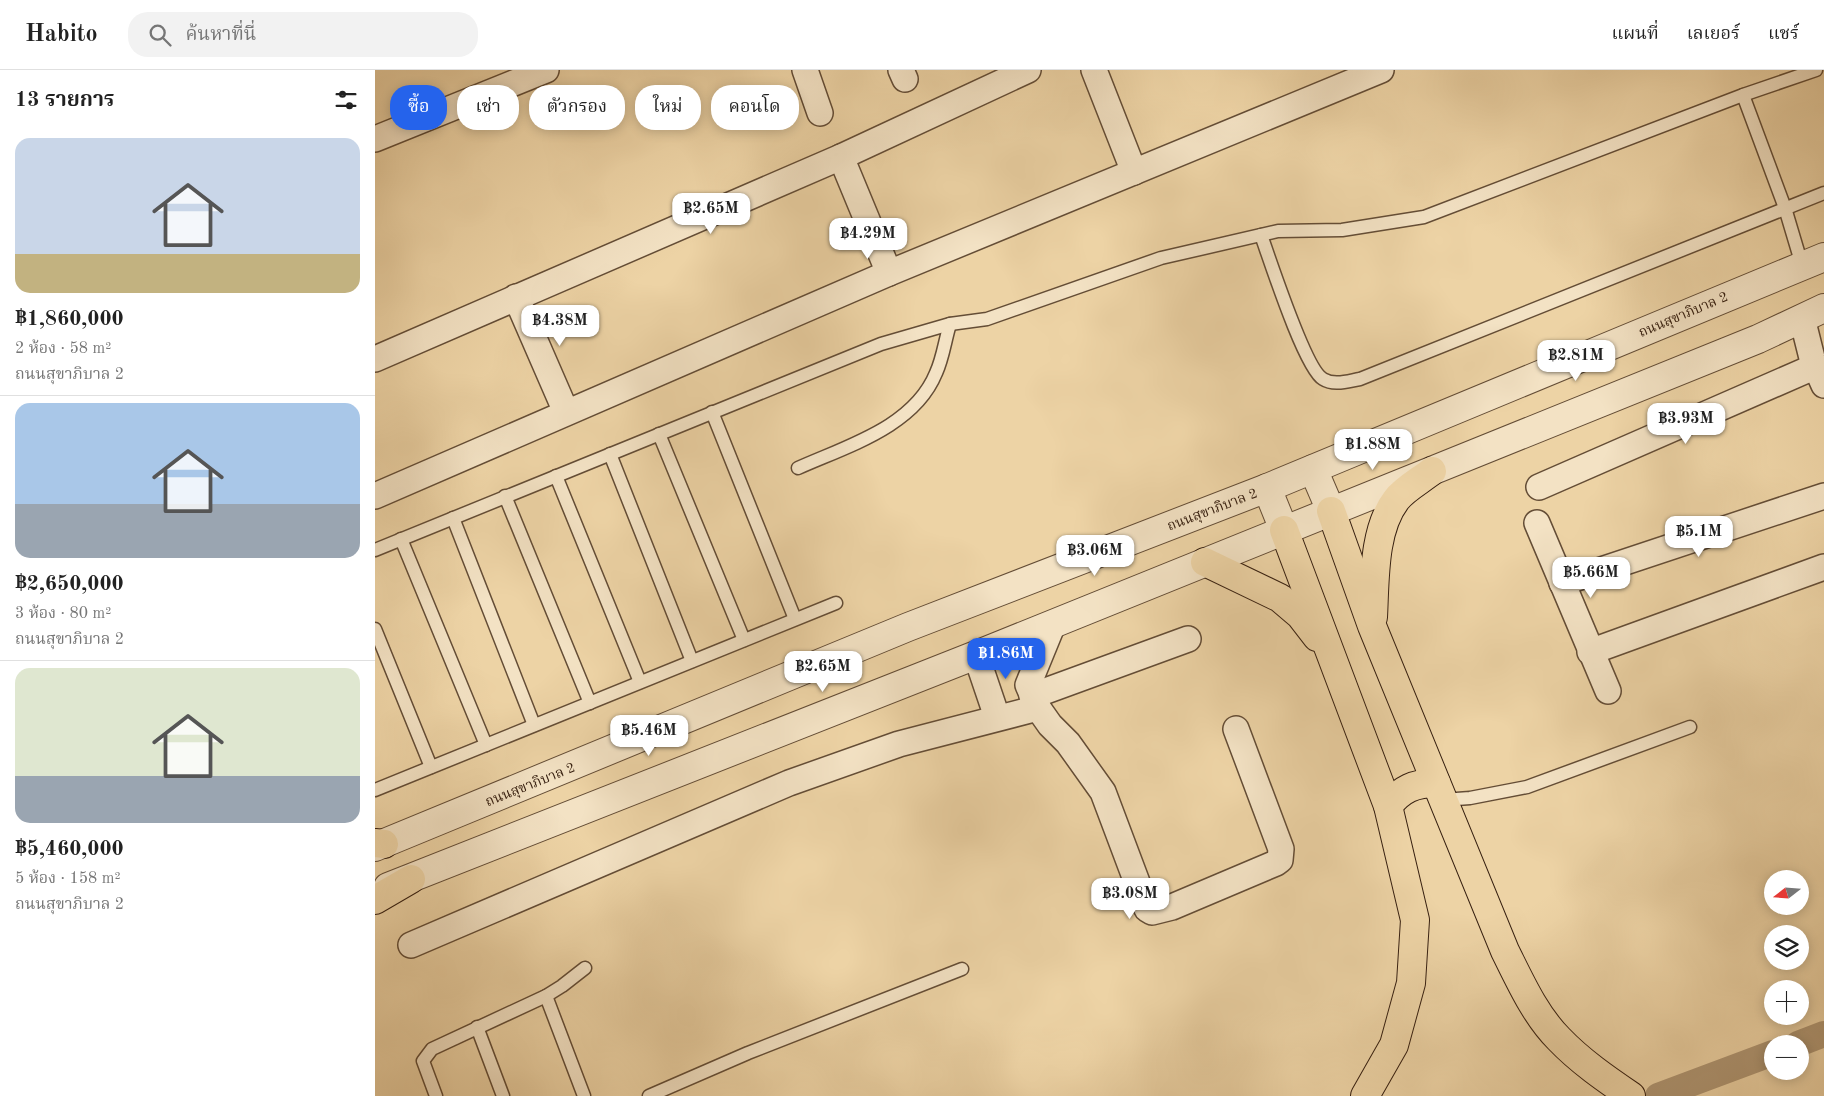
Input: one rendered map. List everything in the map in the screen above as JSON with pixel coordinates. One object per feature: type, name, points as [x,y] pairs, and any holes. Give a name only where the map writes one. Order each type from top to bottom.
[{"type":"main road","points":[[1372,626],[1376,561],[1380,532],[1396,500],[1432,471]]},
{"type":"main road","points":[[1331,511],[1372,626],[1505,951],[1529,999],[1558,1038],[1601,1076],[1631,1096]]},
{"type":"main road","points":[[1283,530],[1388,806],[1415,920],[1411,983],[1394,1045],[1365,1096]]},
{"type":"main road","points":[[1205,562],[1280,598],[1300,615],[1329,652]]},
{"type":"main road","points":[[1388,806],[1397,794],[1423,783],[1440,791]]},
{"type":"main road","points":[[375,900],[411,879]]},
{"type":"street","points":[[375,139],[545,70]]},
{"type":"street","points":[[805,70],[820,112]]},
{"type":"street","points":[[375,358],[841,157],[1028,70]]},
{"type":"street","points":[[1094,70],[1134,172]]},
{"type":"street","points":[[375,496],[889,273],[1381,70]]},
{"type":"street","points":[[841,157],[889,273]]},
{"type":"street","name":"ถนนสุขาภิบาล 2","points":[[378,845],[908,627],[1267,488],[1813,261]]},
{"type":"street","points":[[517,297],[566,412]]},
{"type":"street","points":[[375,892],[1053,624],[1758,339],[1813,313],[1820,376],[1539,487]]},
{"type":"street","points":[[1313,469],[1331,511]]},
{"type":"street","points":[[1267,488],[1283,530]]},
{"type":"street","points":[[1562,583],[1824,496]]},
{"type":"street","points":[[1537,522],[1607,692]]},
{"type":"street","points":[[1590,652],[1824,567]]},
{"type":"street","points":[[1053,624],[1028,684],[1035,702],[1049,724],[1068,743],[1103,792],[1147,909],[1152,912],[1172,907],[1280,860],[1281,849],[1236,729]]},
{"type":"street","points":[[411,945],[789,783],[899,744],[997,717],[1188,639]]},
{"type":"street","points":[[976,655],[997,717]]},
{"type":"lane","points":[[375,550],[881,344],[949,324],[987,319],[1161,258],[1278,231],[1342,230],[1424,217],[1743,95],[1816,70]]},
{"type":"lane","points":[[1743,95],[1785,208],[1813,261]]},
{"type":"lane","points":[[1261,235],[1304,353],[1321,378],[1334,383],[1360,379],[1824,192]]},
{"type":"lane","points":[[798,468],[883,430],[919,403],[936,373],[949,324]]},
{"type":"lane","points":[[712,412],[795,619]]},
{"type":"lane","points":[[659,434],[744,640]]},
{"type":"lane","points":[[610,454],[692,661]]},
{"type":"lane","points":[[556,476],[640,682]]},
{"type":"lane","points":[[505,496],[590,703]]},
{"type":"lane","points":[[453,518],[534,725]]},
{"type":"lane","points":[[401,539],[486,745]]},
{"type":"lane","points":[[375,790],[836,603]]},
{"type":"lane","points":[[375,629],[431,767]]},
{"type":"lane","points":[[1440,791],[1471,798],[1527,787],[1690,727]]},
{"type":"lane","points":[[436,1096],[423,1061],[431,1049],[545,996],[562,986],[585,968]]},
{"type":"lane","points":[[649,1096],[748,1053],[963,969]]},
{"type":"lane","points":[[545,996],[584,1096]]},
{"type":"lane","points":[[477,1027],[503,1096]]},
{"type":"waterway","points":[[1809,1040],[1824,1034]]},
{"type":"waterway","points":[[1658,1096],[1764,1056]]}]
